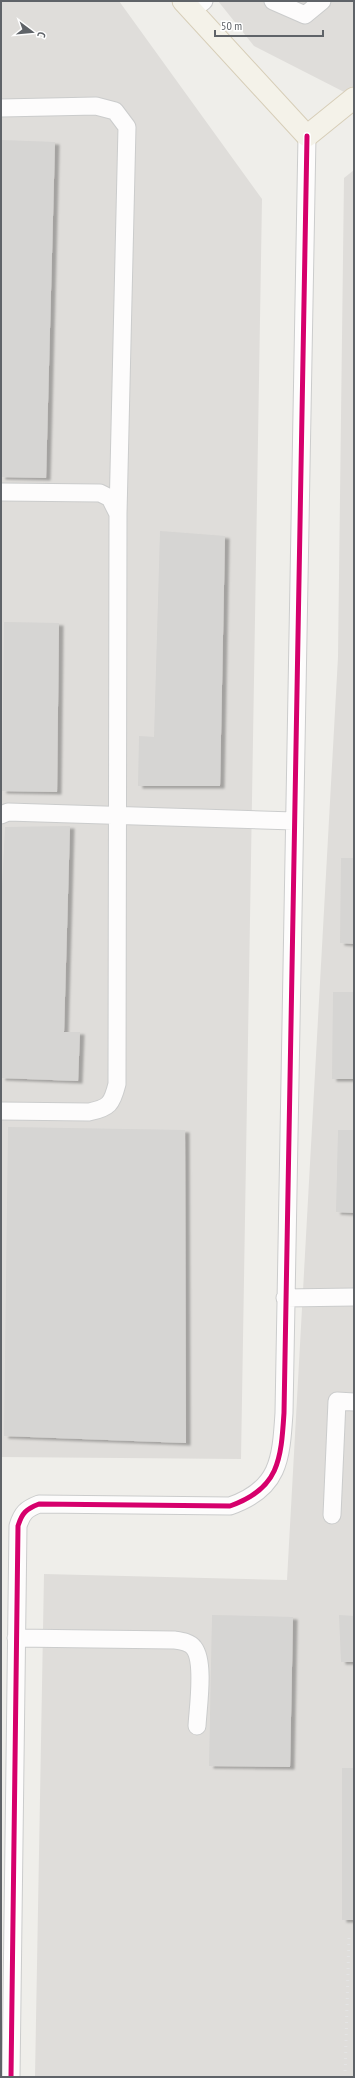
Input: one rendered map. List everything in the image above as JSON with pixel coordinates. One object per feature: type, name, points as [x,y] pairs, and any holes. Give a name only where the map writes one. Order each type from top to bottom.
[{"type":"main road","points":[[192,4],[307,136],[354,98]]},
{"type":"street","points":[[273,1],[305,15],[322,1]]},
{"type":"street","points":[[1,108],[96,106],[115,111],[127,127],[118,514],[118,1069],[112,1101],[102,1110],[89,1112],[1,1111]]},
{"type":"street","points":[[11,2077],[18,1526],[24,1512],[39,1504],[230,1506],[257,1493],[275,1474],[282,1448],[284,1413],[307,136]]},
{"type":"street","points":[[1,492],[100,492],[110,498],[118,514]]},
{"type":"street","points":[[1,815],[8,812],[294,821]]},
{"type":"street","points":[[285,1298],[354,1298]]},
{"type":"street","points":[[332,1515],[337,1401],[354,1402]]},
{"type":"street","points":[[16,1638],[174,1640],[186,1642],[194,1647],[198,1658],[197,1726]]},
{"type":"shaded area","points":[[1,1],[119,1],[262,199],[241,1459],[1,1457]]},
{"type":"shaded area","points":[[218,1],[354,1],[354,91],[350,95],[254,46]]},
{"type":"shaded area","points":[[354,170],[354,2077],[35,2077],[44,1574],[287,1580],[338,657],[344,178]]},
{"type":"building","points":[[1,140],[55,142],[46,478],[1,477]]},
{"type":"building","points":[[160,531],[225,536],[220,786],[138,786],[139,736],[154,737]]},
{"type":"building","points":[[4,622],[59,623],[57,792],[2,791]]},
{"type":"building","points":[[70,826],[64,1032],[80,1032],[78,1081],[1,1078],[1,908],[5,827]]},
{"type":"building","points":[[341,858],[354,858],[354,944],[340,943]]},
{"type":"building","points":[[333,992],[354,992],[354,1079],[332,1079]]},
{"type":"building","points":[[8,1127],[185,1130],[186,1443],[4,1436]]},
{"type":"building","points":[[338,1130],[354,1130],[354,1213],[336,1212]]},
{"type":"building","points":[[212,1615],[293,1617],[290,1767],[209,1766]]},
{"type":"building","points":[[339,1615],[354,1616],[354,1662],[341,1662]]},
{"type":"building","points":[[342,1768],[354,1768],[354,1920],[342,1920]]},
{"type":"railway","points":[[345,2077],[349,1937]]},
{"type":"cycle path","points":[[11,2077],[18,1526],[25,1512],[39,1504],[230,1506],[259,1491],[268,1481],[279,1459],[284,1413],[307,136]]}]
